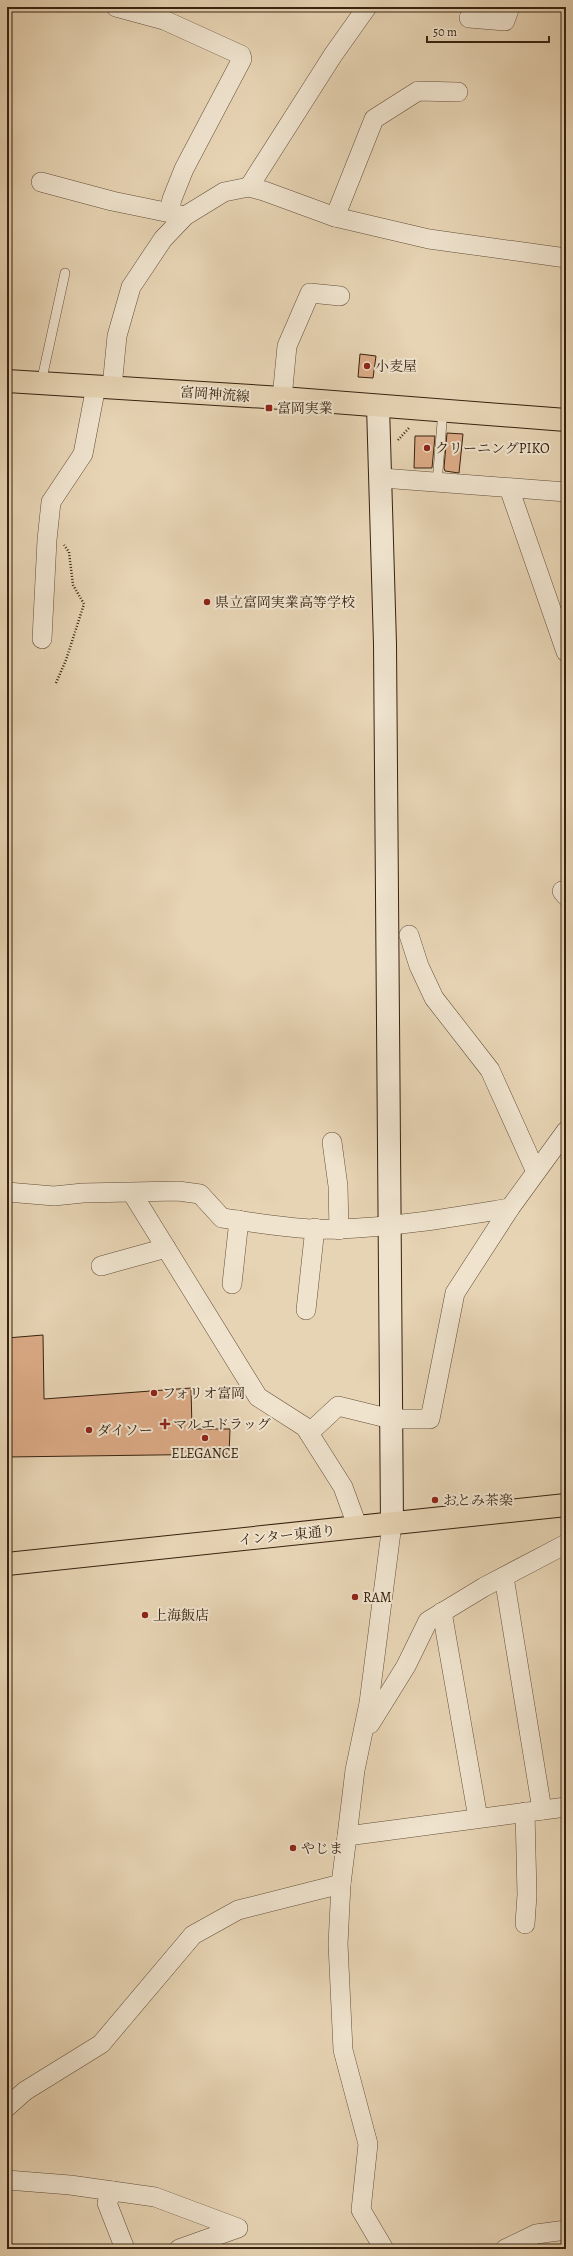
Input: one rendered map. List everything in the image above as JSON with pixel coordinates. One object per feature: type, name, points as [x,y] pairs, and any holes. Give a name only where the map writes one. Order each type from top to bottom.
[{"type":"main road","name":"富岡神流線","points":[[7,381],[282,398],[566,420]]},
{"type":"main road","name":"インター東通り","points":[[7,1564],[566,1505]]},
{"type":"street","points":[[42,639],[47,540],[52,502],[83,454],[104,387],[131,287],[163,240],[177,214],[172,199],[184,170],[242,59],[241,55],[221,44],[164,20],[116,7]]},
{"type":"street","points":[[249,187],[334,55],[367,7]]},
{"type":"street","points":[[469,18],[505,20],[510,7]]},
{"type":"street","points":[[335,217],[374,119],[418,91],[458,92]]},
{"type":"street","points":[[41,182],[112,202],[177,214],[224,192],[249,187],[264,190],[335,217],[429,239],[566,258]]},
{"type":"street","points":[[282,398],[287,346],[310,293],[340,296]]},
{"type":"street","points":[[378,406],[382,478],[392,1524],[369,1703],[355,1770],[341,1884],[338,1944],[343,2050],[368,2144],[361,2210],[384,2249]]},
{"type":"street","points":[[382,478],[566,492]]},
{"type":"street","points":[[509,488],[566,652]]},
{"type":"street","points":[[409,934],[418,966],[434,998],[490,1070],[536,1172]]},
{"type":"street","points":[[309,1433],[338,1406],[391,1419],[430,1419],[455,1293],[510,1208],[566,1131]]},
{"type":"street","points":[[332,1142],[338,1186],[339,1230]]},
{"type":"street","points":[[7,1192],[54,1196],[83,1193],[178,1191],[200,1194],[222,1218],[286,1227],[339,1230],[389,1225],[510,1208]]},
{"type":"street","points":[[132,1192],[258,1397],[305,1427],[343,1487],[358,1528]]},
{"type":"street","points":[[232,1284],[239,1220]]},
{"type":"street","points":[[306,1310],[315,1228]]},
{"type":"street","points":[[101,1266],[166,1248]]},
{"type":"street","points":[[362,1736],[406,1666],[428,1621],[504,1577],[566,1544]]},
{"type":"street","points":[[504,1577],[533,1811],[524,1924]]},
{"type":"street","points":[[442,1612],[478,1818]]},
{"type":"street","points":[[347,1836],[566,1807]]},
{"type":"street","points":[[7,2107],[25,2090],[101,2044],[193,1935],[238,1910],[341,1884]]},
{"type":"street","points":[[7,2180],[155,2197],[238,2228],[179,2249]]},
{"type":"street","points":[[113,2191],[107,2203],[125,2249]]},
{"type":"street","points":[[505,2249],[536,2234],[566,2230]]},
{"type":"lane","points":[[41,383],[65,273]]},
{"type":"lane","points":[[437,483],[443,410]]},
{"type":"path","points":[[47,540],[63,544],[69,552],[73,585],[84,604],[66,660],[56,683]]},
{"type":"building","points":[[360,354],[376,356],[373,378],[358,377]]},
{"type":"building","points":[[447,433],[463,434],[459,473],[445,471],[444,468]]},
{"type":"building","points":[[415,436],[435,436],[432,468],[414,468]]},
{"type":"building","name":"フォリオ富岡","points":[[43,1335],[44,1399],[191,1388],[192,1429],[230,1429],[229,1454],[7,1457],[7,1338]]},
{"type":"place","name":"小麦屋","points":[[367,366]]},
{"type":"place","name":"富岡実業","points":[[269,408]]},
{"type":"place","name":"クリーニングPIKO","points":[[427,448]]},
{"type":"place","name":"県立富岡実業高等学校","points":[[207,602]]},
{"type":"place","name":"フォリオ富岡","points":[[154,1393]]},
{"type":"place","name":"マルエドラッグ","points":[[165,1424]]},
{"type":"place","name":"ダイソー","points":[[89,1430]]},
{"type":"place","name":"ELEGANCE","points":[[205,1438]]},
{"type":"place","name":"おとみ茶楽","points":[[435,1500]]},
{"type":"place","name":"RAM","points":[[355,1597]]},
{"type":"place","name":"上海飯店","points":[[145,1615]]},
{"type":"place","name":"やじま","points":[[293,1848]]}]
